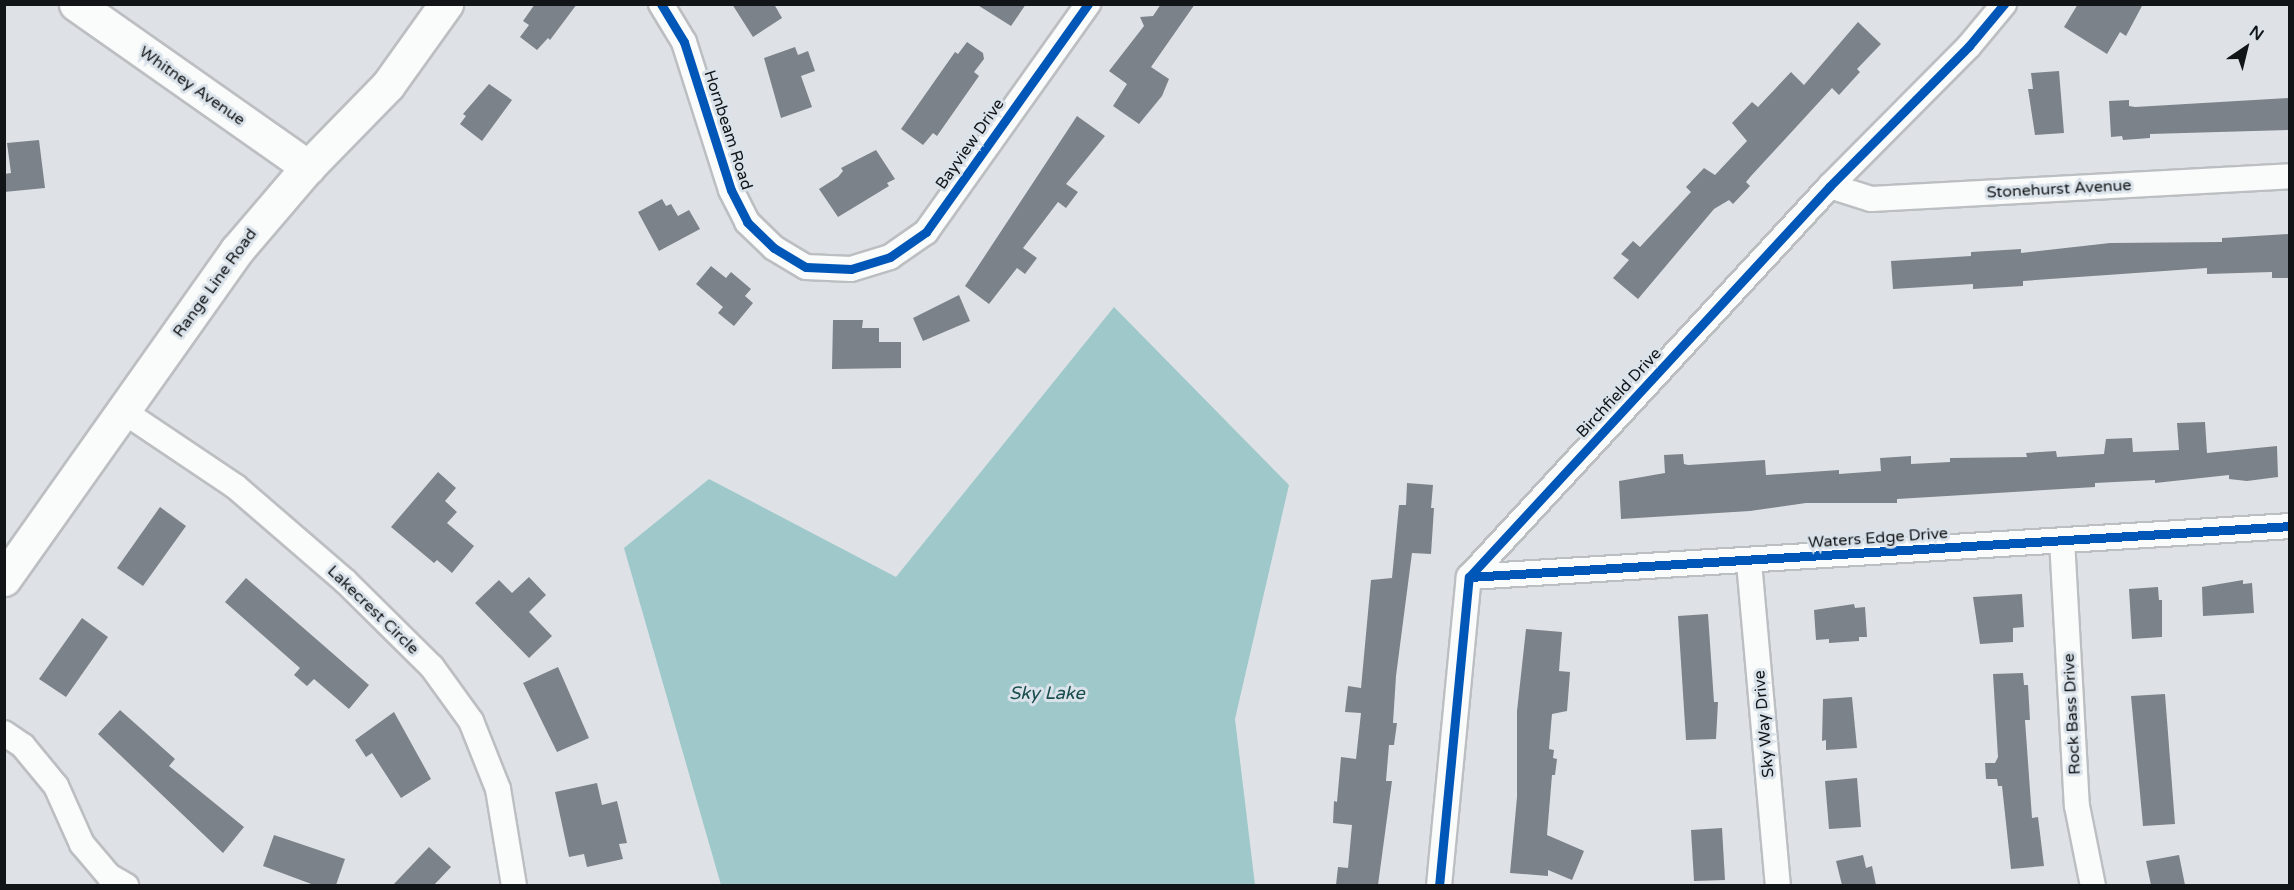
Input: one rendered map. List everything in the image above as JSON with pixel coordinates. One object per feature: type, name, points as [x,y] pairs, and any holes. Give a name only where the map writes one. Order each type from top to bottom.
[{"type":"main road","name":"Whitney Avenue","points":[[76,4],[308,167]]},
{"type":"main road","name":"Range Line Road","points":[[4,579],[237,250],[308,167],[388,86],[446,4]]},
{"type":"street","name":"Hornbeam Road","points":[[661,4],[684,42],[731,190],[747,222],[774,248],[806,267],[851,269]]},
{"type":"street","name":"Bayview Drive","points":[[851,269],[890,257],[926,232],[1088,4]]},
{"type":"street","name":"Birchfield Drive","points":[[1469,577],[1830,186],[1969,46],[2004,4]]},
{"type":"street","name":"Stonehurst Avenue","points":[[1830,186],[1871,199],[2289,176]]},
{"type":"street","name":"Lakecrest Circle","points":[[123,411],[236,487],[345,581],[432,667],[471,721],[498,789],[514,885]]},
{"type":"street","name":"Waters Edge Drive","points":[[1469,577],[1749,562],[2289,526]]},
{"type":"street","name":"Rock Bass Drive","points":[[2062,540],[2077,806],[2093,885]]},
{"type":"street","name":"Sky Way Drive","points":[[1749,562],[1778,885]]},
{"type":"street","points":[[1439,885],[1469,577]]},
{"type":"street","points":[[4,733],[23,746],[56,786],[82,844],[109,876],[126,885]]},
{"type":"water","name":"Sky Lake","points":[[1114,307],[1289,485],[1235,719],[1255,885],[721,885],[624,548],[709,479],[896,577]]},
{"type":"building","points":[[535,4],[577,4],[550,40],[548,38],[537,50],[520,37],[529,25],[523,21]]},
{"type":"building","points":[[732,4],[774,4],[782,18],[753,37]]},
{"type":"building","points":[[976,4],[1026,4],[1011,26]]},
{"type":"building","points":[[1161,4],[1195,4],[1151,67],[1169,79],[1162,96],[1139,124],[1113,106],[1127,84],[1109,71],[1144,26],[1140,17],[1153,16]]},
{"type":"building","points":[[2078,4],[2143,4],[2126,36],[2120,32],[2107,54],[2064,27]]},
{"type":"building","points":[[1858,22],[1881,44],[1857,69],[1860,72],[1839,95],[1832,88],[1751,176],[1746,182],[1750,186],[1733,204],[1729,200],[1714,209],[1638,299],[1613,278],[1629,260],[1621,254],[1633,241],[1640,247],[1691,192],[1686,187],[1704,168],[1715,175],[1747,141],[1732,123],[1752,102],[1758,107],[1791,72],[1804,85]]},
{"type":"building","points":[[967,42],[983,53],[984,59],[974,72],[979,76],[937,136],[933,133],[923,145],[901,129],[955,52],[958,54]]},
{"type":"building","points":[[795,47],[798,55],[808,51],[815,71],[801,76],[812,107],[781,118],[764,58]]},
{"type":"building","points":[[2059,71],[2064,133],[2035,135],[2028,89],[2033,89],[2031,73]]},
{"type":"building","points":[[489,84],[512,100],[482,141],[460,124],[466,116],[463,114]]},
{"type":"building","points":[[2289,98],[2289,130],[2150,134],[2150,138],[2123,140],[2122,136],[2111,137],[2109,101],[2129,100],[2129,106],[2135,107]]},
{"type":"building","points":[[1077,116],[1105,136],[1066,184],[1078,192],[1066,208],[1058,202],[1023,248],[1037,258],[1025,274],[1017,268],[989,304],[965,286]]},
{"type":"building","points":[[39,140],[45,188],[4,192],[4,174],[11,173],[7,143]]},
{"type":"building","points":[[876,150],[895,179],[887,183],[889,186],[838,217],[819,189],[838,177],[843,171],[841,168]]},
{"type":"building","points":[[662,199],[666,206],[671,204],[678,216],[689,210],[700,229],[659,251],[638,212]]},
{"type":"building","points":[[2289,234],[2289,278],[2272,278],[2272,272],[2207,274],[2207,268],[2023,281],[2023,286],[1973,289],[1973,284],[1893,289],[1891,261],[1971,256],[1971,252],[2021,249],[2021,253],[2110,243],[2222,242],[2222,238]]},
{"type":"building","points":[[711,266],[726,278],[731,272],[751,289],[745,296],[753,303],[734,326],[718,313],[723,307],[696,284]]},
{"type":"building","points":[[959,295],[970,321],[923,341],[913,318]]},
{"type":"building","points":[[833,320],[863,320],[862,328],[879,328],[879,342],[901,342],[901,368],[832,369]]},
{"type":"building","points":[[2205,422],[2207,453],[2277,446],[2278,477],[2247,481],[2229,479],[2229,475],[2155,483],[2155,480],[2095,483],[2095,487],[1897,499],[1897,503],[1806,503],[1750,511],[1621,519],[1619,481],[1665,473],[1664,455],[1683,454],[1684,464],[1688,465],[1765,460],[1766,475],[1839,470],[1839,474],[1881,471],[1880,458],[1911,456],[1911,464],[1950,462],[1950,458],[2027,457],[2026,453],[2056,451],[2057,457],[2104,454],[2106,439],[2132,438],[2133,452],[2179,450],[2177,423]]},
{"type":"building","points":[[438,472],[456,488],[445,501],[457,512],[447,523],[474,546],[452,573],[437,560],[434,563],[391,527]]},
{"type":"building","points":[[1407,483],[1433,485],[1431,554],[1412,553],[1396,676],[1393,723],[1397,723],[1394,745],[1389,745],[1386,781],[1392,781],[1378,885],[1336,885],[1338,867],[1348,868],[1352,825],[1333,823],[1334,801],[1337,802],[1341,757],[1356,759],[1361,713],[1345,712],[1348,686],[1361,688],[1371,580],[1392,578],[1399,505],[1406,505]]},
{"type":"building","points":[[160,507],[186,526],[143,586],[117,568]]},
{"type":"building","points":[[529,577],[546,595],[529,612],[552,636],[529,658],[475,603],[499,580],[512,593]]},
{"type":"building","points":[[246,578],[369,685],[349,709],[314,679],[307,686],[294,675],[300,668],[225,602]]},
{"type":"building","points":[[2243,580],[2243,584],[2252,583],[2254,613],[2203,616],[2202,587]]},
{"type":"building","points":[[2158,587],[2159,600],[2162,600],[2162,637],[2132,639],[2129,589]]},
{"type":"building","points":[[2022,594],[2024,627],[2013,628],[2013,642],[1980,644],[1973,597]]},
{"type":"building","points":[[1854,604],[1855,608],[1865,607],[1867,637],[1859,637],[1859,641],[1829,643],[1829,639],[1816,640],[1814,610]]},
{"type":"building","points":[[1708,614],[1714,702],[1718,702],[1716,739],[1686,740],[1678,616]]},
{"type":"building","points":[[82,618],[108,637],[66,697],[39,679]]},
{"type":"building","points":[[1526,629],[1562,632],[1559,671],[1570,672],[1567,711],[1552,714],[1549,749],[1554,750],[1553,758],[1557,759],[1555,775],[1552,775],[1547,835],[1584,851],[1572,880],[1548,870],[1548,876],[1510,873],[1517,797],[1517,711]]},
{"type":"building","points":[[558,667],[589,738],[557,752],[523,683]]},
{"type":"building","points":[[2023,673],[2024,685],[2028,685],[2030,720],[2025,720],[2032,818],[2038,817],[2044,866],[2011,869],[2002,786],[1998,786],[1997,779],[1986,779],[1985,763],[1995,763],[1998,757],[1993,674]]},
{"type":"building","points":[[2165,694],[2175,824],[2143,826],[2131,696]]},
{"type":"building","points":[[1852,697],[1857,748],[1826,750],[1826,740],[1822,741],[1823,699]]},
{"type":"building","points":[[120,710],[175,759],[169,766],[244,827],[223,853],[98,734]]},
{"type":"building","points":[[394,712],[431,779],[401,798],[372,753],[366,757],[355,740]]},
{"type":"building","points":[[1857,778],[1861,827],[1829,829],[1825,781]]},
{"type":"building","points":[[597,783],[602,805],[617,801],[627,843],[619,844],[623,859],[587,867],[584,854],[569,857],[555,792]]},
{"type":"building","points":[[1722,828],[1725,880],[1694,881],[1691,830]]},
{"type":"building","points":[[274,835],[345,859],[336,885],[314,885],[263,866]]},
{"type":"building","points":[[429,847],[451,867],[434,885],[393,885]]},
{"type":"building","points":[[1863,855],[1866,868],[1872,866],[1876,885],[1842,885],[1836,861]]},
{"type":"building","points":[[2179,855],[2185,885],[2151,885],[2146,861]]},
{"type":"cycle path","points":[[661,4],[684,42],[731,190],[747,222],[774,248],[806,267],[851,269],[890,257],[926,232],[1088,4]]},
{"type":"cycle path","points":[[1439,886],[1469,577],[1830,186],[1969,46],[2004,4]]},
{"type":"cycle path","points":[[1469,577],[2290,526]]}]
